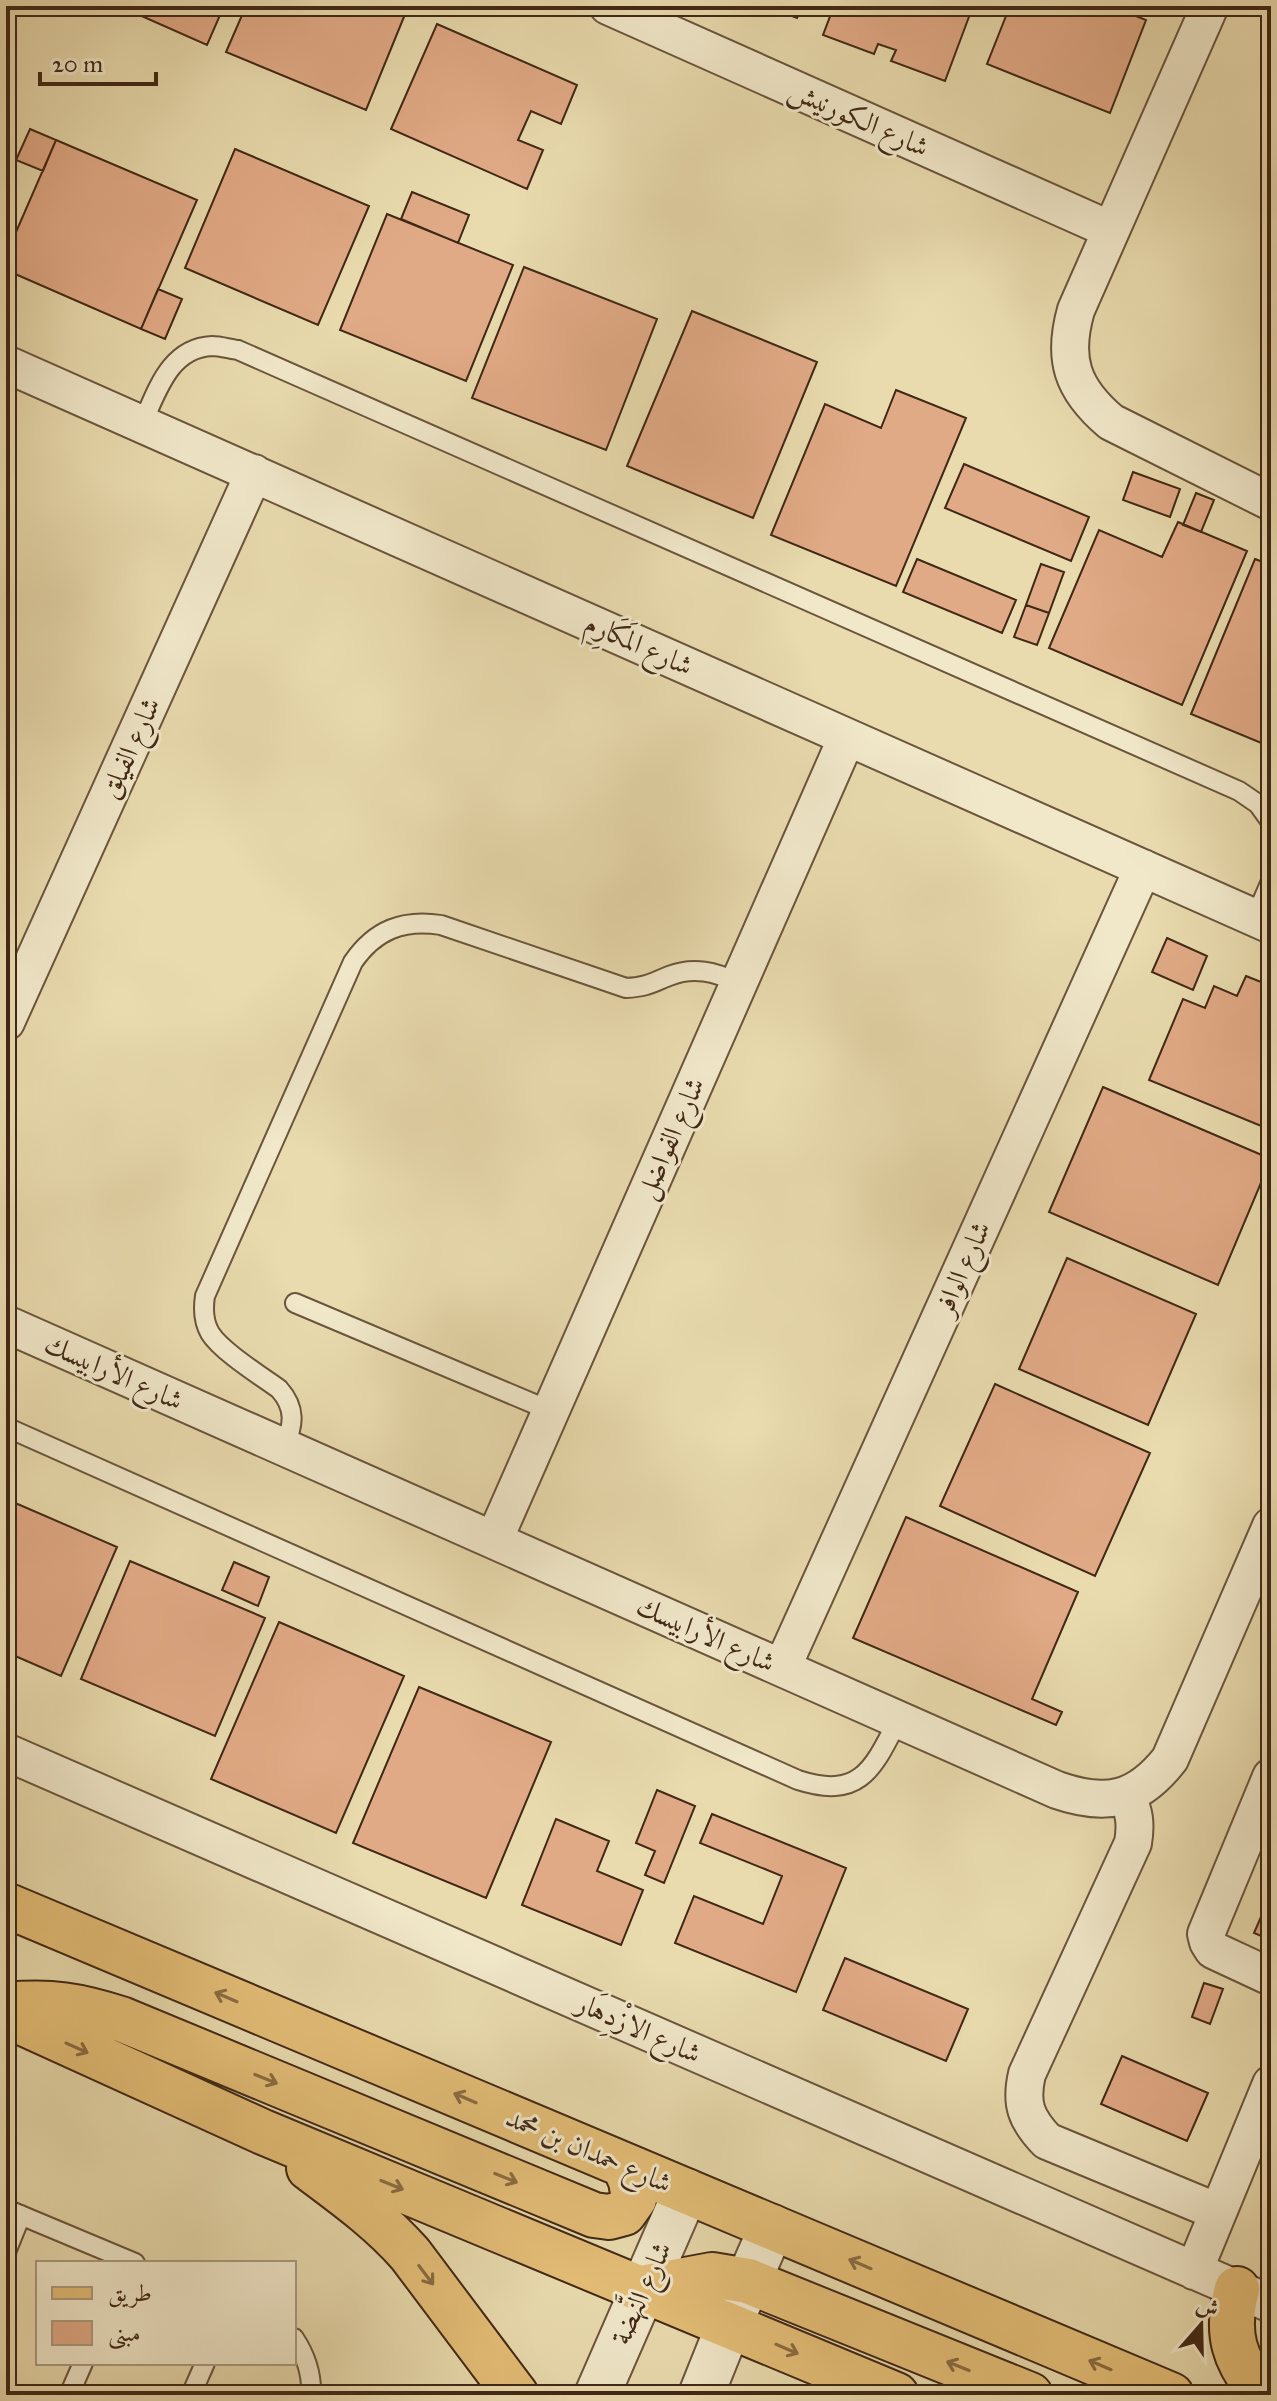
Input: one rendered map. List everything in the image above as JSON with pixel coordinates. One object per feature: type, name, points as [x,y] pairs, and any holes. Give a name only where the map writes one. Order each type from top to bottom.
[{"type":"main road","name":"شارع حمدان بن محمد","points":[[6,1905],[1171,2395]]},
{"type":"main road","points":[[6,2005],[43,2002],[87,2008],[121,2019],[594,2215],[609,2217],[624,2213],[634,2199],[624,2165]]},
{"type":"main road","points":[[6,2015],[263,2132],[896,2395]]},
{"type":"main road","points":[[263,2132],[395,2236],[516,2395]]},
{"type":"main road","points":[[642,2288],[712,2275],[748,2281],[1030,2395]]},
{"type":"main road","points":[[1254,2297],[1233,2305],[1231,2330],[1236,2354],[1246,2375],[1263,2395]]},
{"type":"street","name":"شارع الكورنيش","points":[[608,6],[1111,230]]},
{"type":"street","points":[[1210,6],[1076,310],[1070,331],[1069,354],[1082,392],[1093,407],[1111,422],[1271,502]]},
{"type":"street","name":"شارع المَكَارِم","points":[[6,364],[1263,922]]},
{"type":"street","name":"شارع الفيلق","points":[[6,1022],[254,473]]},
{"type":"street","name":"شارع الفواضل","points":[[494,1540],[847,737]]},
{"type":"street","name":"شارع الوافر","points":[[782,1668],[1143,868]]},
{"type":"street","name":"شارع الأرابيسك","points":[[6,1324],[898,1720],[1081,1798],[1106,1799],[1126,1795],[1157,1775],[1170,1759],[1271,1526]]},
{"type":"street","name":"شارع الازْدِهَار","points":[[6,1752],[1254,2297]]},
{"type":"street","points":[[1271,1777],[1206,1934],[1213,1950],[1271,1977]]},
{"type":"street","points":[[1126,1795],[1133,1808],[1136,1825],[1133,1843],[1027,2074],[1023,2090],[1025,2109],[1033,2127],[1047,2141],[1218,2212]]},
{"type":"street","points":[[1194,2271],[1271,2084]]},
{"type":"street","name":"شارع النَّهضة","points":[[597,2395],[686,2191]]},
{"type":"street","points":[[701,2395],[772,2227]]},
{"type":"lane","points":[[142,424],[162,379],[174,362],[191,351],[212,346],[238,350],[1239,791],[1258,804],[1271,822]]},
{"type":"lane","points":[[1263,922],[1271,881]]},
{"type":"lane","points":[[284,1447],[293,1422],[287,1398],[219,1344],[210,1333],[203,1308],[205,1296],[353,962],[363,948],[389,929],[406,923],[424,922],[441,925],[626,988],[652,985],[667,976],[685,971],[703,970],[739,983]]},
{"type":"lane","points":[[295,1303],[551,1411]]},
{"type":"lane","points":[[6,1427],[808,1783],[841,1785],[862,1777],[875,1764],[898,1720]]},
{"type":"lane","points":[[6,2252],[14,2212],[128,2261]]},
{"type":"lane","points":[[296,2341],[306,2357],[312,2378],[311,2395]]},
{"type":"lane","points":[[69,2395],[82,2365]]},
{"type":"lane","points":[[191,2395],[204,2365]]},
{"type":"building","points":[[119,6],[224,6],[207,45]]},
{"type":"building","points":[[246,6],[408,7],[366,110],[226,52]]},
{"type":"building","points":[[766,6],[802,6],[797,18]]},
{"type":"building","points":[[834,6],[973,6],[945,81],[891,61],[896,50],[878,44],[874,54],[823,35]]},
{"type":"building","points":[[1010,6],[1111,6],[1146,20],[1110,113],[987,64]]},
{"type":"building","points":[[437,24],[577,85],[561,124],[531,111],[518,140],[543,150],[527,189],[391,129]]},
{"type":"building","points":[[30,129],[56,140],[43,171],[16,160]]},
{"type":"building","points":[[56,140],[197,200],[141,329],[6,270],[6,255]]},
{"type":"building","points":[[235,149],[369,206],[318,325],[185,268]]},
{"type":"building","points":[[412,192],[469,215],[458,243],[401,219]]},
{"type":"building","points":[[387,214],[513,265],[466,381],[340,330]]},
{"type":"building","points":[[524,267],[657,319],[606,450],[472,398]]},
{"type":"building","points":[[158,289],[182,299],[165,339],[141,329]]},
{"type":"building","points":[[692,311],[817,362],[753,518],[627,466]]},
{"type":"building","points":[[896,390],[966,418],[896,586],[771,535],[825,404],[881,428]]},
{"type":"building","points":[[964,464],[1089,517],[1071,561],[945,508]]},
{"type":"building","points":[[1133,472],[1180,489],[1170,517],[1123,500]]},
{"type":"building","points":[[1196,493],[1214,500],[1201,532],[1183,525]]},
{"type":"building","points":[[1178,522],[1247,551],[1182,705],[1049,648],[1099,530],[1162,557]]},
{"type":"building","points":[[917,559],[1016,600],[1002,633],[903,592]]},
{"type":"building","points":[[1255,559],[1271,565],[1271,747],[1191,714]]},
{"type":"building","points":[[1041,564],[1064,572],[1049,613],[1026,605]]},
{"type":"building","points":[[1026,605],[1049,613],[1037,645],[1014,637]]},
{"type":"building","points":[[1167,938],[1207,956],[1193,990],[1152,972]]},
{"type":"building","points":[[1246,976],[1271,986],[1271,1130],[1149,1080],[1183,999],[1205,1008],[1214,986],[1237,996]]},
{"type":"building","points":[[1103,1087],[1271,1159],[1218,1285],[1049,1212]]},
{"type":"building","points":[[1067,1258],[1196,1314],[1148,1425],[1019,1369]]},
{"type":"building","points":[[995,1384],[1150,1453],[1095,1576],[940,1506]]},
{"type":"building","points":[[6,1499],[117,1547],[61,1676],[6,1652]]},
{"type":"building","points":[[906,1517],[1078,1592],[1032,1699],[1062,1712],[1056,1725],[853,1638]]},
{"type":"building","points":[[130,1561],[265,1618],[215,1736],[81,1679]]},
{"type":"building","points":[[234,1562],[269,1577],[258,1606],[222,1590]]},
{"type":"building","points":[[279,1622],[404,1676],[336,1833],[211,1779]]},
{"type":"building","points":[[419,1687],[551,1742],[486,1898],[353,1843]]},
{"type":"building","points":[[657,1790],[695,1806],[664,1883],[645,1875],[655,1851],[636,1843]]},
{"type":"building","points":[[712,1814],[846,1868],[796,1992],[675,1943],[694,1896],[763,1924],[782,1876],[700,1843]]},
{"type":"building","points":[[556,1819],[609,1841],[597,1871],[643,1890],[621,1945],[522,1905]]},
{"type":"building","points":[[1271,1894],[1271,1940],[1254,1933]]},
{"type":"building","points":[[845,1958],[968,2009],[946,2061],[823,2010]]},
{"type":"building","points":[[1204,1983],[1223,1989],[1210,2024],[1192,2017]]},
{"type":"building","points":[[1122,2056],[1208,2093],[1187,2141],[1101,2104]]}]
